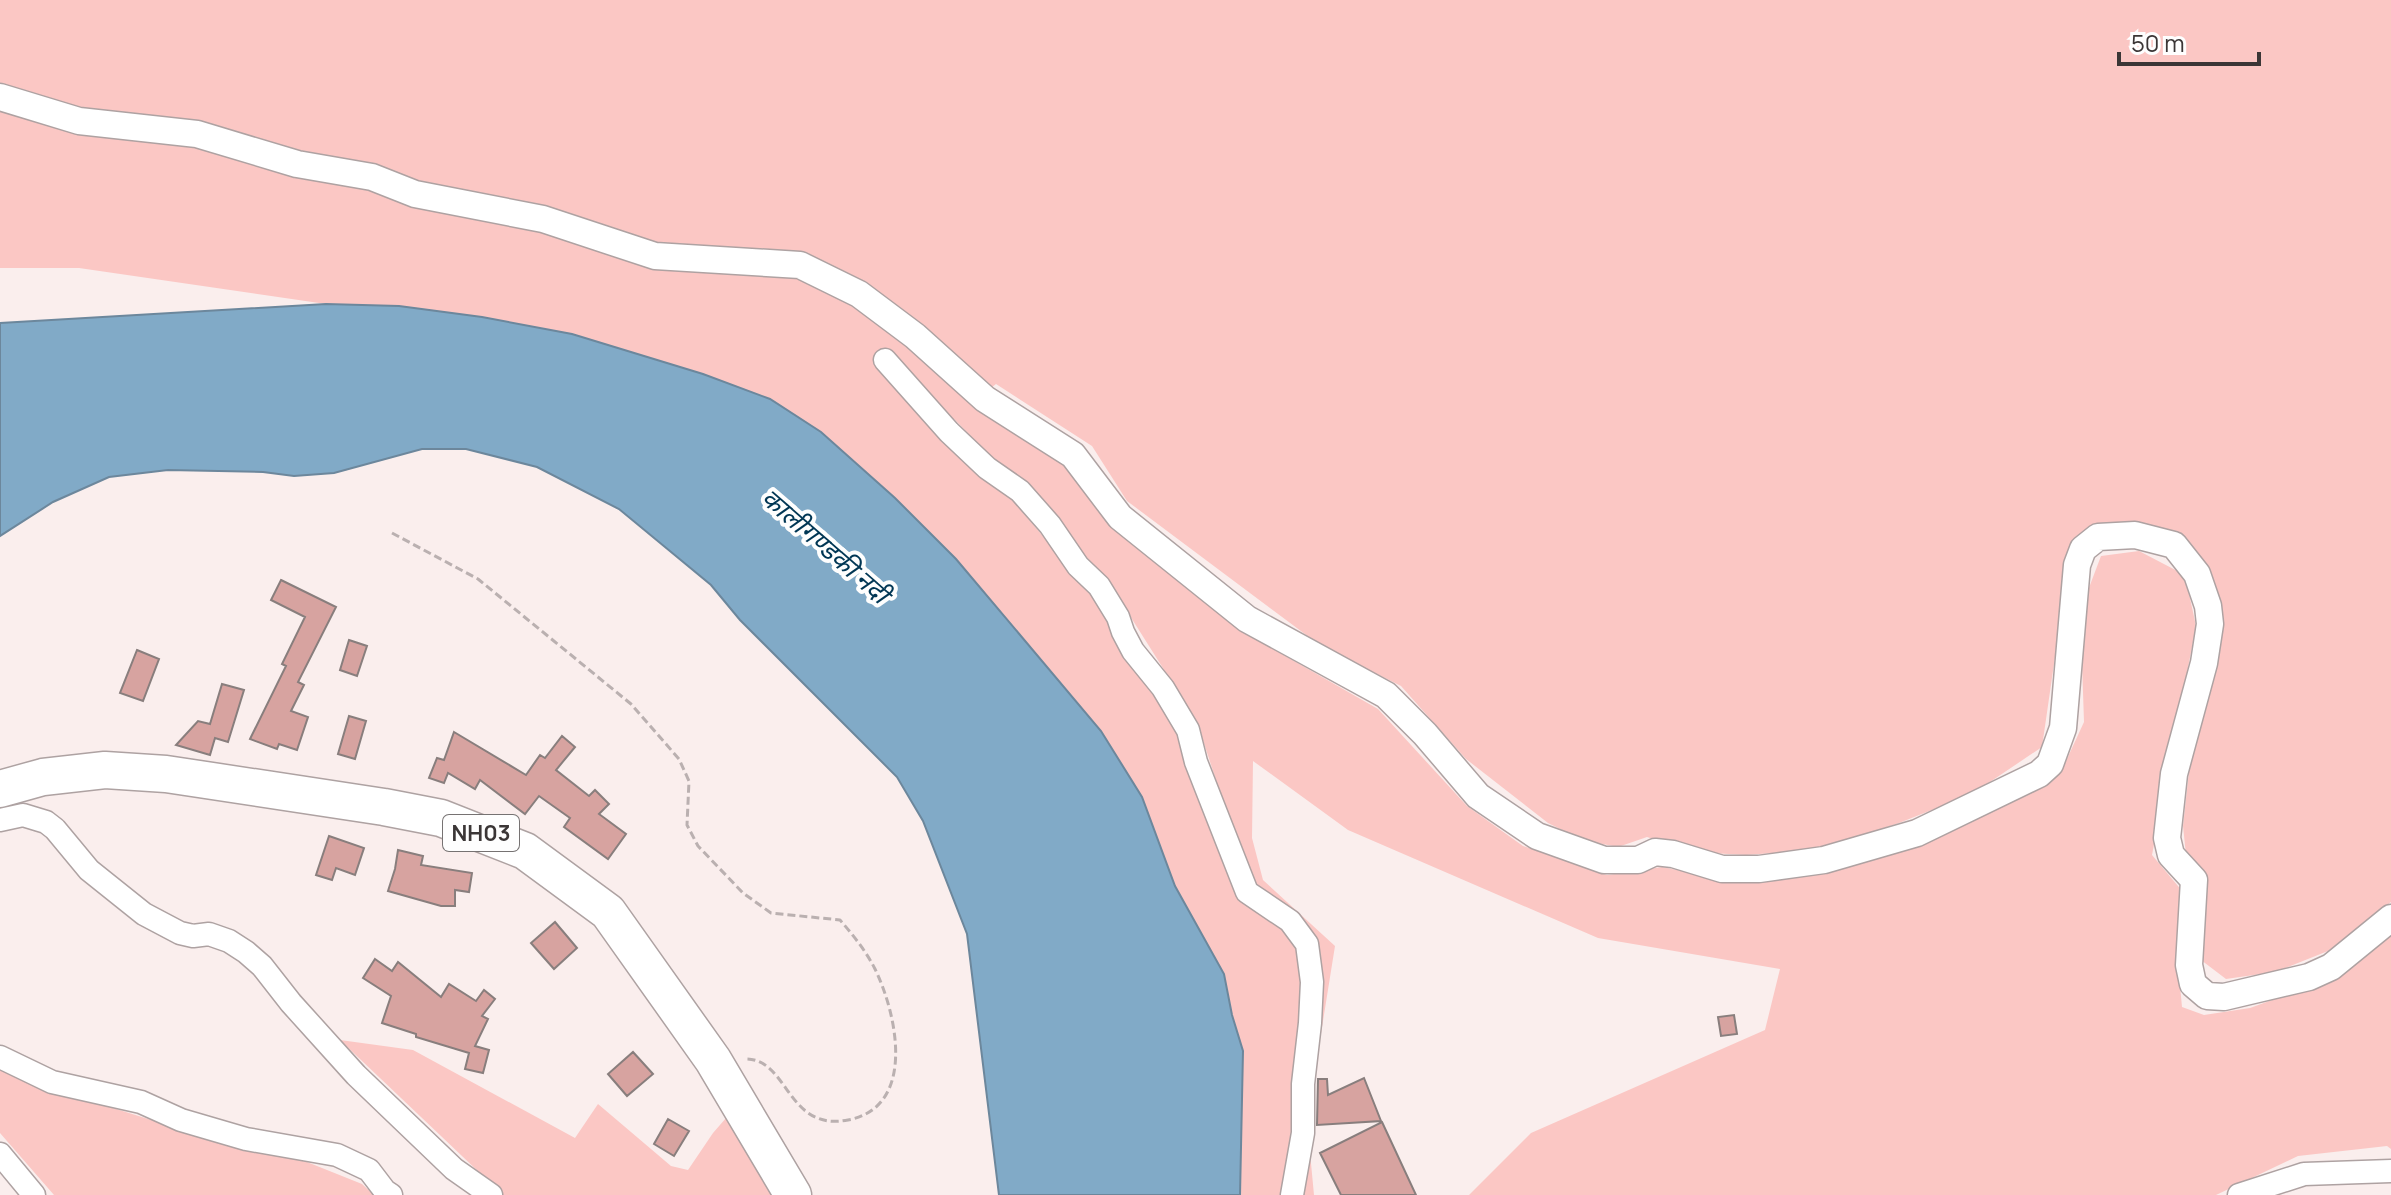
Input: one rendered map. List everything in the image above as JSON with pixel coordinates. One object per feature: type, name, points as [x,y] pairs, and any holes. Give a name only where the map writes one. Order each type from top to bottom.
[{"type":"highway","name":"NH03","points":[[0,789],[43,777],[105,770],[166,774],[441,818],[525,851],[608,912],[713,1060],[793,1195]]},
{"type":"street","points":[[0,97],[79,121],[197,134],[297,164],[372,177],[415,194],[543,219],[655,256],[800,265],[859,294],[915,336],[985,399],[1073,455],[1120,517],[1247,619],[1386,695],[1425,734],[1478,796],[1537,836],[1604,860],[1638,860],[1655,852],[1673,854],[1722,869],[1759,869],[1824,860],[1917,833],[2022,784],[2050,764],[2063,728],[2077,565],[2083,549],[2098,537],[2116,534],[2156,539],[2174,545],[2197,574],[2208,606],[2210,624],[2204,663],[2174,774],[2167,838],[2171,855],[2194,880],[2189,965],[2193,984],[2207,996],[2224,997],[2309,977],[2341,960],[2391,918]]},
{"type":"street","points":[[885,360],[949,432],[987,468],[1020,491],[1050,525],[1078,566],[1099,586],[1118,617],[1133,651],[1163,688],[1188,730],[1196,762],[1247,892],[1290,921],[1307,944],[1312,982],[1310,1023],[1303,1084],[1303,1133],[1292,1195]]},
{"type":"street","points":[[0,820],[23,815],[46,822],[89,870],[144,914],[180,933],[193,936],[209,934],[229,941],[246,952],[262,966],[356,1075],[454,1169],[491,1195]]},
{"type":"street","points":[[0,1057],[52,1082],[141,1102],[181,1120],[275,1145],[337,1155],[369,1170],[391,1195]]},
{"type":"street","points":[[0,1154],[34,1195]]},
{"type":"street","points":[[2239,1195],[2304,1174],[2391,1171]]},
{"type":"path","points":[[392,533],[478,579],[631,704],[679,759],[689,781],[687,825],[698,846],[743,893],[771,913],[840,920],[857,939],[875,970],[887,1001],[896,1047],[897,1068],[889,1091],[877,1107],[852,1120],[820,1120],[812,1117],[793,1099],[767,1066],[752,1059],[713,1060]]},
{"type":"shaded area","points":[[0,0],[2391,0],[2391,902],[2328,951],[2275,972],[2226,979],[2201,960],[2207,888],[2186,855],[2183,826],[2190,762],[2201,566],[2093,533],[2066,603],[2042,747],[1972,794],[1899,823],[1817,850],[1746,855],[1693,852],[1647,837],[1618,847],[1582,840],[1548,823],[1466,759],[1401,686],[1321,646],[1127,501],[1092,446],[996,384],[977,399],[1065,459],[1108,521],[1238,629],[1378,709],[1467,806],[1523,846],[1607,875],[1662,867],[1731,881],[1916,846],[2061,772],[2084,722],[2082,662],[2087,593],[2101,556],[2139,551],[2185,575],[2196,626],[2152,855],[2183,892],[2178,964],[2182,1007],[2204,1015],[2250,1008],[2313,985],[2391,934],[2391,1149],[2387,1146],[2298,1156],[2216,1195],[1469,1195],[1531,1133],[1765,1030],[1780,969],[1598,938],[1348,830],[1253,761],[1252,838],[1263,880],[1335,946],[1307,1121],[1314,1195],[1303,1195],[1311,941],[1253,888],[1294,935],[1304,979],[1296,1041],[1298,1069],[1287,1195],[1240,1195],[1243,1051],[1224,974],[1175,886],[1142,797],[1026,644],[956,559],[895,498],[821,432],[769,399],[703,374],[572,334],[482,317],[399,306],[326,304],[79,268],[0,268]],"holes":[[[954,419],[1057,519],[1125,608],[1197,722],[1251,886],[1222,854],[1176,725],[1120,642],[1103,608],[1011,498],[938,432]]]},
{"type":"shaded area","points":[[340,1040],[413,1050],[575,1138],[598,1104],[671,1166],[688,1170],[733,1110],[780,1195],[503,1195]]},
{"type":"shaded area","points":[[0,1066],[54,1093],[209,1138],[307,1162],[362,1184],[374,1195],[54,1195],[0,1133]]},
{"type":"water","name":"कालीगण्डकी नदी","points":[[326,304],[399,306],[482,317],[572,334],[703,374],[770,399],[821,432],[895,498],[956,559],[1101,731],[1142,797],[1175,886],[1224,974],[1243,1051],[1240,1195],[999,1195],[967,934],[923,821],[897,777],[740,620],[711,585],[619,509],[537,467],[466,449],[422,449],[334,473],[294,476],[263,472],[168,470],[109,477],[53,502],[0,536],[0,323]]},
{"type":"building","points":[[281,580],[336,607],[298,682],[304,685],[291,711],[308,717],[297,750],[279,744],[277,749],[250,739],[286,666],[282,664],[305,617],[271,600]]},
{"type":"building","points":[[349,640],[367,646],[357,676],[340,670]]},
{"type":"building","points":[[137,650],[159,659],[143,701],[120,693]]},
{"type":"building","points":[[222,684],[244,690],[228,742],[215,738],[210,755],[176,745],[198,721],[210,724]]},
{"type":"building","points":[[349,716],[366,721],[355,759],[338,754]]},
{"type":"building","points":[[454,732],[526,775],[540,755],[545,758],[562,736],[575,747],[556,770],[589,796],[595,790],[609,804],[599,814],[626,834],[608,859],[564,827],[570,818],[539,796],[525,814],[480,780],[475,789],[448,773],[444,783],[429,778],[437,758],[444,760]]},
{"type":"building","points":[[329,836],[364,848],[355,875],[336,868],[332,880],[316,875]]},
{"type":"building","points":[[398,850],[423,856],[421,865],[472,873],[469,892],[455,890],[455,906],[441,906],[388,891]]},
{"type":"building","points":[[555,922],[577,948],[554,969],[531,943]]},
{"type":"building","points":[[375,959],[392,971],[398,962],[441,997],[449,984],[476,1001],[484,990],[495,999],[482,1016],[488,1019],[475,1046],[489,1050],[483,1073],[465,1069],[469,1053],[382,1023],[391,996],[363,978]]},
{"type":"building","points":[[1734,1015],[1737,1034],[1721,1036],[1718,1017]]},
{"type":"building","points":[[633,1052],[653,1074],[627,1096],[608,1074]]},
{"type":"building","points":[[1364,1078],[1381,1121],[1317,1125],[1318,1079],[1327,1079],[1328,1095]]},
{"type":"building","points":[[668,1119],[689,1131],[674,1156],[654,1144]]},
{"type":"building","points":[[1382,1122],[1416,1195],[1341,1195],[1320,1153]]}]
